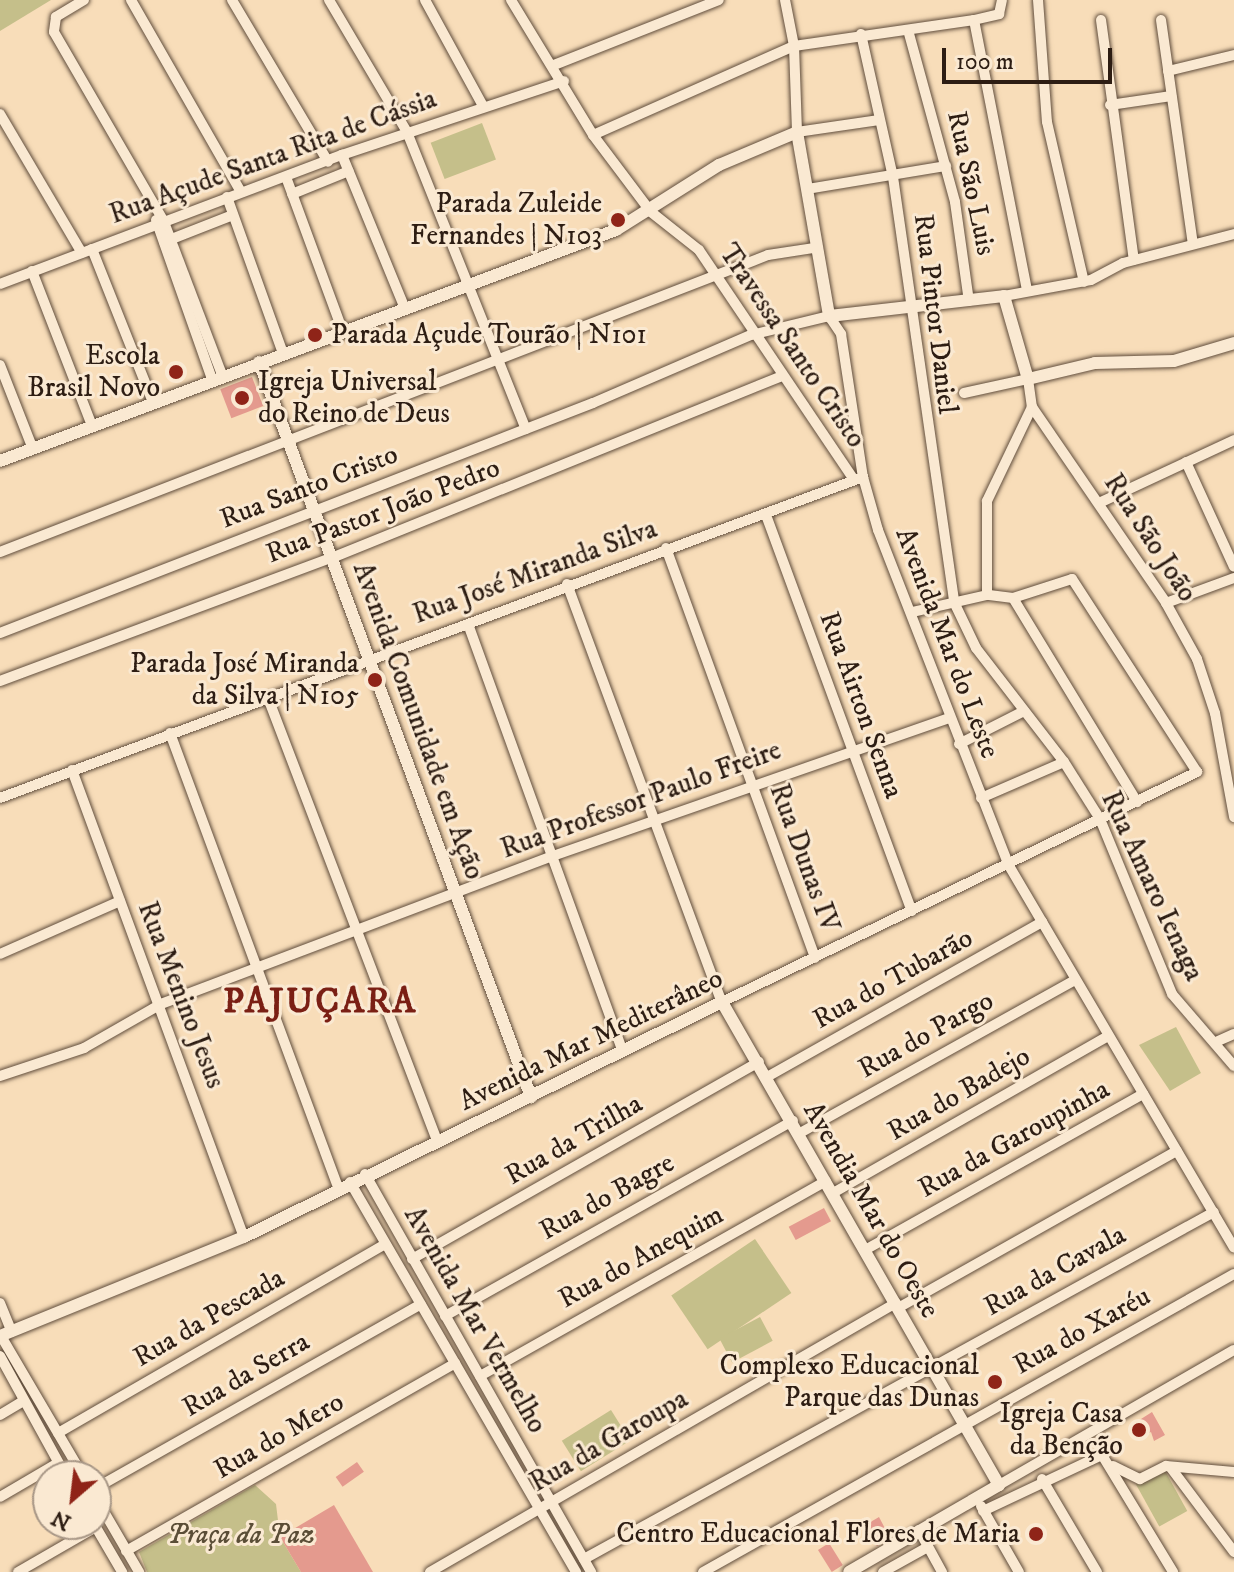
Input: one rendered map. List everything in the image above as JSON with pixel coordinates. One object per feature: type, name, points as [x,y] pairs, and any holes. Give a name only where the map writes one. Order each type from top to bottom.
[{"type":"street","points":[[84,0],[56,17],[54,32],[158,222],[217,377]]},
{"type":"street","points":[[131,0],[241,192]]},
{"type":"street","points":[[232,0],[328,162]]},
{"type":"street","points":[[329,0],[407,132],[526,429]]},
{"type":"street","points":[[425,0],[483,106]]},
{"type":"street","name":"Travessa Santo Cristo","points":[[511,0],[564,81],[593,135],[651,212],[699,250],[780,377],[858,479]]},
{"type":"street","points":[[554,65],[719,0]]},
{"type":"street","name":"Avenida Mar do Leste","points":[[785,0],[794,46],[797,132],[814,248],[829,316],[841,334],[858,479],[913,612],[947,719],[1008,864],[1234,1247]]},
{"type":"street","points":[[593,135],[794,46],[974,20],[1000,13],[1002,0]]},
{"type":"street","points":[[1038,0],[1047,122],[1084,282]]},
{"type":"street","points":[[974,20],[1027,291]]},
{"type":"street","points":[[1101,20],[1110,105],[1134,260]]},
{"type":"street","points":[[1161,20],[1193,244]]},
{"type":"street","name":"Rua São Luis","points":[[908,30],[946,166],[969,301]]},
{"type":"street","name":"Rua Pintor Daniel","points":[[861,34],[893,177],[954,602]]},
{"type":"street","points":[[1168,71],[1234,55],[1234,61]]},
{"type":"street","name":"Rua Açude Santa Rita de Cássia","points":[[0,283],[342,155],[564,81]]},
{"type":"street","points":[[1110,105],[1171,96]]},
{"type":"street","points":[[0,114],[87,251],[153,402]]},
{"type":"street","points":[[0,461],[651,212],[719,165],[797,132],[879,120]]},
{"type":"street","points":[[342,155],[404,306]]},
{"type":"street","points":[[807,189],[946,166]]},
{"type":"street","points":[[292,194],[349,171]]},
{"type":"street","points":[[286,177],[342,329]]},
{"type":"street","points":[[227,197],[283,353]]},
{"type":"street","points":[[165,241],[233,215]]},
{"type":"street","points":[[1004,296],[1084,282],[1134,260],[1234,234]]},
{"type":"street","points":[[0,552],[498,363],[768,255],[814,248]]},
{"type":"street","points":[[32,271],[92,426]]},
{"type":"street","name":"Rua Santo Cristo","points":[[0,633],[526,429],[751,335],[829,316],[1004,296]]},
{"type":"street","name":"Rua São João","points":[[1004,296],[1028,379],[1032,407],[1166,603],[1206,682],[1234,817]]},
{"type":"street","points":[[964,393],[1095,363],[1174,361],[1234,343]]},
{"type":"street","name":"Avenida Comunidade em Ação","points":[[259,362],[291,440],[531,1097]]},
{"type":"street","points":[[0,365],[33,449]]},
{"type":"street","name":"Rua Pastor João Pedro","points":[[0,681],[334,557],[780,377]]},
{"type":"street","points":[[987,595],[987,501],[1032,407]]},
{"type":"street","points":[[1099,503],[1234,440]]},
{"type":"street","points":[[1186,462],[1234,567]]},
{"type":"street","name":"Rua José Miranda Silva","points":[[0,798],[468,624],[567,584],[766,515],[858,479]]},
{"type":"street","name":"Rua Airton Senna","points":[[766,515],[912,911]]},
{"type":"street","name":"Rua Dunas IV","points":[[666,548],[815,958]]},
{"type":"street","name":"Avenida Mar Mediterâneo","points":[[4,1335],[244,1237],[365,1174],[531,1097],[1197,772],[1075,582],[1065,578],[1013,598]]},
{"type":"street","points":[[1166,603],[1234,578]]},
{"type":"street","points":[[567,584],[651,821],[722,1002]]},
{"type":"street","points":[[913,612],[987,595],[1013,598],[1137,802]]},
{"type":"street","name":"Rua Amaro Ienaga","points":[[954,602],[976,648],[1064,762],[1100,819],[1172,994],[1218,1041],[1234,1066]]},
{"type":"street","points":[[468,624],[622,1050]]},
{"type":"street","points":[[268,698],[437,1141]]},
{"type":"street","points":[[959,744],[1024,711]]},
{"type":"street","name":"Rua Professor Paulo Freire","points":[[0,1076],[84,1048],[161,1004],[258,970],[355,930],[651,821],[947,719]]},
{"type":"street","name":"Avenida Mar Vermelho","points":[[170,733],[258,970],[344,1185],[421,1304],[573,1571]]},
{"type":"street","points":[[981,798],[1064,762]]},
{"type":"street","name":"Rua Menino Jesus","points":[[72,770],[161,1004],[244,1237]]},
{"type":"street","points":[[0,954],[120,901]]},
{"type":"street","name":"Rua do Tubarão","points":[[767,1077],[1042,922]]},
{"type":"street","name":"Rua do Pargo","points":[[797,1127],[1075,980]]},
{"type":"street","name":"Avendia Mar do Oeste","points":[[722,1002],[797,1127],[999,1485]]},
{"type":"street","points":[[1218,1041],[1234,1034]]},
{"type":"street","name":"Rua do Badejo","points":[[833,1193],[1108,1036]]},
{"type":"street","name":"Rua da Trilha","points":[[412,1259],[759,1062]]},
{"type":"street","name":"Rua da Garoupinha","points":[[865,1250],[1143,1094]]},
{"type":"street","name":"Rua do Bagre","points":[[445,1316],[797,1127]]},
{"type":"street","name":"Rua da Garoupa","points":[[430,1572],[551,1501],[1177,1151]]},
{"type":"street","name":"Avenida Mar Vermelho","points":[[365,1174],[591,1572]]},
{"type":"street","name":"Rua do Anequim","points":[[480,1376],[826,1181]]},
{"type":"street","name":"Rua da Cavala","points":[[584,1559],[1214,1212]]},
{"type":"street","name":"Rua da Pescada","points":[[58,1433],[384,1245]]},
{"type":"street","name":"Rua do Xaréu","points":[[703,1572],[1234,1274]]},
{"type":"street","points":[[0,1303],[4,1335],[74,1460]]},
{"type":"street","name":"Rua da Serra","points":[[112,1479],[421,1304]]},
{"type":"street","points":[[849,1572],[1234,1350]]},
{"type":"street","points":[[0,1356],[56,1460]]},
{"type":"street","name":"Rua do Mero","points":[[126,1551],[455,1363]]},
{"type":"street","points":[[0,1415],[23,1401]]},
{"type":"street","points":[[983,1511],[1090,1455],[1143,1479],[1161,1467],[1234,1472]]},
{"type":"street","points":[[1110,1462],[1173,1572]]},
{"type":"street","points":[[1171,1468],[1234,1552]]},
{"type":"street","points":[[0,1497],[32,1478]]},
{"type":"street","points":[[1042,1479],[1097,1572]]},
{"type":"street","points":[[976,1497],[1019,1572]]},
{"type":"street","points":[[112,1526],[139,1572]]},
{"type":"street","points":[[919,1530],[942,1572]]},
{"type":"street","points":[[18,1572],[70,1540]]},
{"type":"street","points":[[104,1540],[122,1572]]},
{"type":"street","points":[[883,1572],[928,1547]]},
{"type":"green space","points":[[0,0],[51,0],[0,31]]},
{"type":"green space","points":[[482,123],[496,159],[445,179],[431,143]]},
{"type":"green space","points":[[1176,1027],[1201,1073],[1170,1091],[1139,1045]]},
{"type":"green space","points":[[755,1239],[791,1293],[708,1349],[671,1295]]},
{"type":"green space","points":[[760,1317],[773,1341],[732,1362],[719,1339]]},
{"type":"green space","points":[[611,1410],[630,1441],[581,1471],[562,1441]]},
{"type":"green space","points":[[1164,1469],[1187,1511],[1159,1526],[1136,1485]]},
{"type":"green space","name":"Praça da Paz","points":[[255,1485],[276,1504],[280,1537],[301,1572],[147,1572],[139,1552]]},
{"type":"building","name":"Igreja Universal do Reino de Deus","points":[[252,377],[263,406],[231,418],[220,389]]},
{"type":"building","points":[[824,1208],[831,1221],[796,1240],[789,1227]]},
{"type":"building","points":[[1152,1412],[1165,1435],[1154,1441],[1151,1432],[1137,1439],[1130,1426]]},
{"type":"building","points":[[357,1462],[364,1472],[343,1487],[336,1477]]},
{"type":"building","points":[[334,1505],[373,1572],[301,1572],[280,1537]]},
{"type":"building","points":[[879,1517],[890,1538],[877,1546],[862,1527]]},
{"type":"building","points":[[829,1543],[843,1565],[832,1572],[818,1550]]},
{"type":"place","name":"Parada Zuleide Fernandes | N103","points":[[618,220]]},
{"type":"place","name":"Parada Açude Tourão | N101","points":[[315,335]]},
{"type":"place","name":"Escola Brasil Novo","points":[[176,372]]},
{"type":"place","name":"Igreja Universal do Reino de Deus","points":[[242,398]]},
{"type":"place","name":"Parada José Miranda da Silva | N105","points":[[375,680]]},
{"type":"place","name":"Complexo Educacional Parque das Dunas","points":[[995,1382]]},
{"type":"place","name":"Igreja Casa da Benção","points":[[1139,1430]]},
{"type":"place","name":"Centro Educacional Flores de Maria","points":[[1036,1534]]},
{"type":"district","name":"PAJUÇARA","points":[[320,1002]]}]
